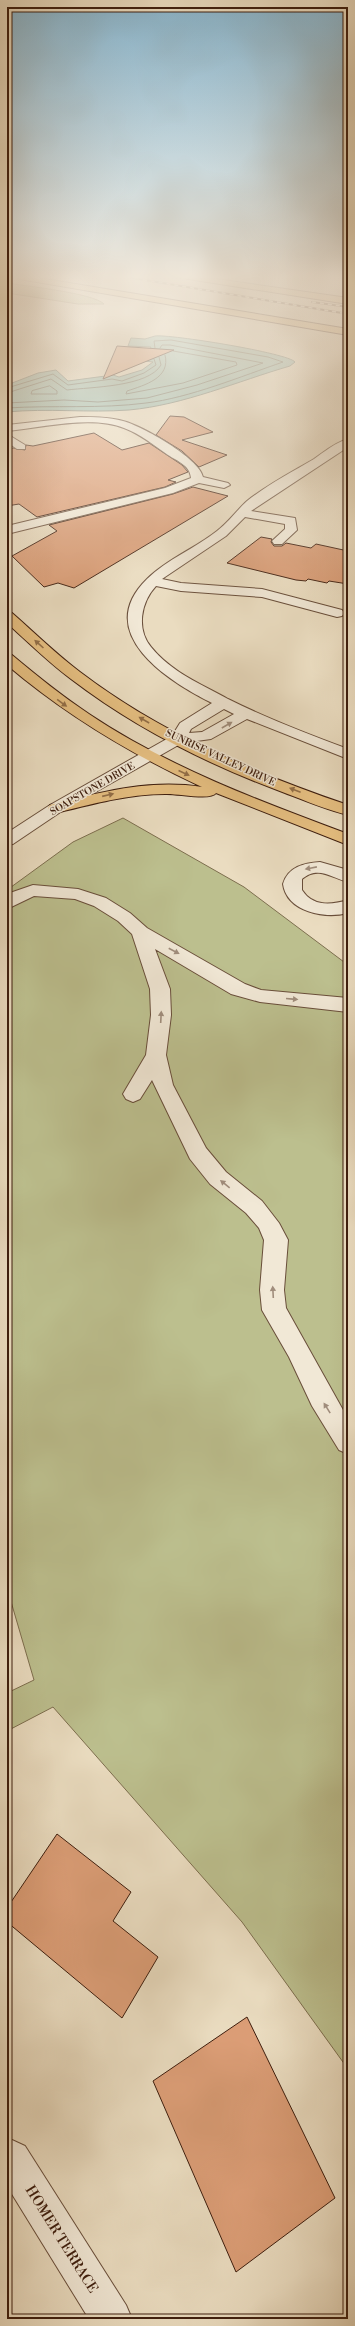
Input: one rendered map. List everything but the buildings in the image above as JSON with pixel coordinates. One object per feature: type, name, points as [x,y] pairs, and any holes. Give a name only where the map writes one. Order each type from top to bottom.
[{"type":"main road","name":"SUNRISE VALLEY DRIVE","points":[[7,616],[76,676],[178,739],[280,785],[348,810]]},
{"type":"main road","points":[[7,658],[71,709],[148,757],[239,799],[348,840]]},
{"type":"main road","points":[[56,808],[117,793],[151,788],[175,787],[239,799]]},
{"type":"street","points":[[7,428],[94,421],[122,424],[185,460],[194,468],[197,479]]},
{"type":"street","points":[[46,425],[60,435]]},
{"type":"street","points":[[7,437],[21,447]]},
{"type":"street","points":[[348,442],[252,502],[222,533],[152,581],[140,598],[136,610],[135,629],[142,645],[153,658],[171,673],[247,713],[348,754]]},
{"type":"street","points":[[7,530],[92,514],[169,491],[197,479],[224,485],[212,492]]},
{"type":"street","points":[[241,513],[291,521],[291,530],[278,541]]},
{"type":"street","points":[[152,581],[181,587],[262,593],[337,613]]},
{"type":"street","points":[[178,739],[185,726],[224,702]]},
{"type":"street","points":[[178,739],[206,736],[247,713]]},
{"type":"street","name":"SOAPSTONE DRIVE","points":[[7,840],[56,808],[178,739]]},
{"type":"street","points":[[348,877],[337,871],[316,867],[299,872],[294,877],[293,884],[293,890],[298,896],[319,908],[338,910],[348,906]]},
{"type":"street","points":[[7,903],[16,896],[33,890],[78,894],[100,902],[124,917],[140,932],[238,989],[260,996],[348,1005]]},
{"type":"street","points":[[140,932],[160,989],[161,1015],[156,1055],[163,1085],[198,1153],[218,1178],[254,1207],[268,1223],[276,1240],[272,1290],[274,1310],[298,1350],[321,1398],[348,1442]]},
{"type":"street","points":[[133,1094],[156,1055]]},
{"type":"street","name":"HOMER TERRACE","points":[[12,2159],[112,2319]]},
{"type":"green space","points":[[123,818],[244,887],[348,965],[348,2069],[242,1922],[53,1707],[7,1731],[7,1693],[34,1680],[7,1588],[7,890],[73,842]]},
{"type":"water","points":[[7,386],[230,386],[170,403],[129,410],[38,410],[7,412]]}]
